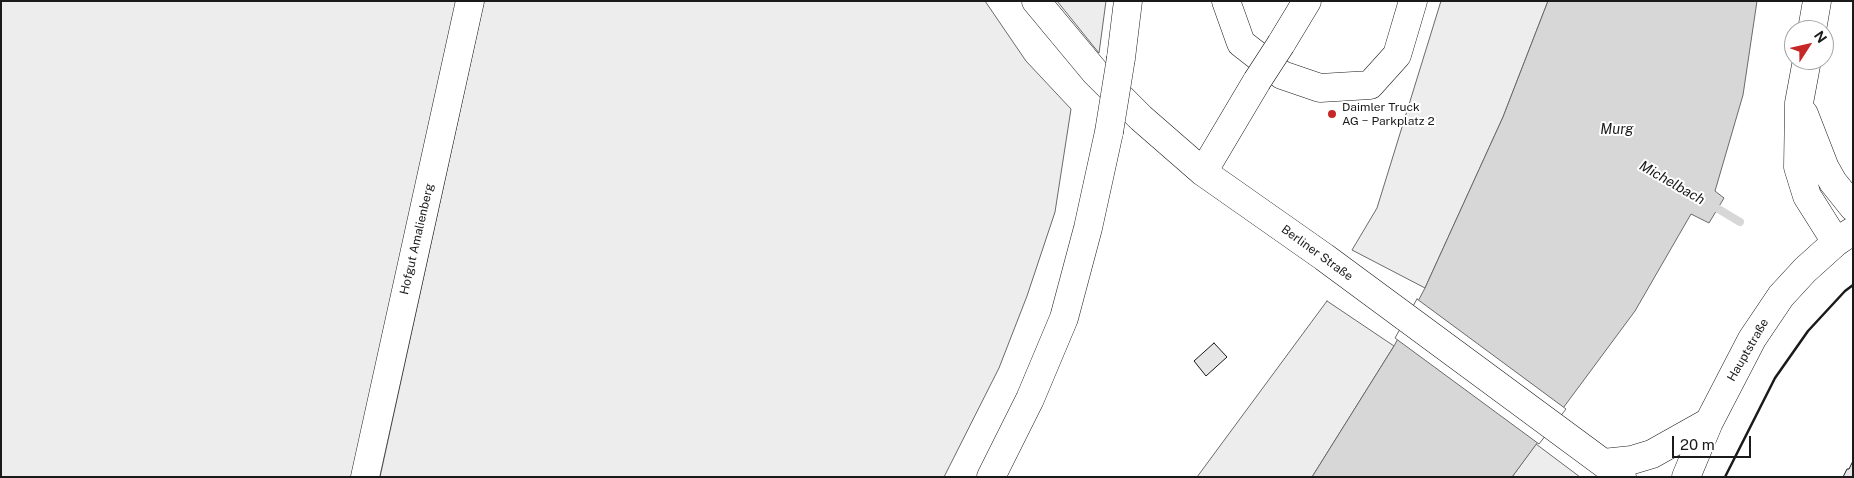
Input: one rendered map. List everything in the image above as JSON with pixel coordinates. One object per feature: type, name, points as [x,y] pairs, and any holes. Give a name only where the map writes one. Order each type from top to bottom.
[{"type":"main road","name":"Hofgut Amalienberg","points":[[365,477],[470,1]]},
{"type":"main road","name":"Berliner Straße","points":[[1036,1],[1101,79],[1141,118],[1203,172],[1324,257],[1603,463]]},
{"type":"main road","points":[[991,477],[1030,399],[1064,318],[1088,228],[1109,132],[1128,1]]},
{"type":"main road","points":[[1226,1],[1241,43],[1282,75],[1320,88],[1370,85],[1397,55],[1413,1]]},
{"type":"main road","points":[[1203,172],[1307,1]]},
{"type":"main road","points":[[1814,20],[1817,1]]},
{"type":"main road","name":"Hauptstraße","points":[[1686,477],[1710,422],[1752,339],[1781,296],[1805,270],[1844,237],[1807,196],[1798,167],[1800,103],[1805,70]]},
{"type":"main road","points":[[1800,103],[1825,168],[1833,182],[1853,207]]},
{"type":"main road","points":[[1603,463],[1632,460],[1652,454],[1710,422]]},
{"type":"shaded area","points":[[1,1],[457,1],[404,265],[351,477],[1,477]]},
{"type":"shaded area","points":[[484,1],[985,1],[1026,61],[1071,109],[1055,212],[1027,296],[999,368],[944,477],[380,477]]},
{"type":"shaded area","points":[[1057,1],[1106,1],[1099,53]]},
{"type":"shaded area","points":[[1441,1],[1548,1],[1503,117],[1425,288],[1352,250],[1377,208]]},
{"type":"shaded area","points":[[1327,301],[1394,346],[1312,477],[1197,477]]},
{"type":"shaded area","points":[[1536,444],[1580,477],[1512,477]]},
{"type":"water","name":"Murg","points":[[1548,1],[1757,1],[1743,95],[1715,191],[1724,198],[1709,223],[1691,214],[1635,311],[1512,477],[1312,477],[1394,346],[1425,288],[1503,117]]},
{"type":"pier","points":[[1417,299],[1566,409],[1539,444],[1395,338]]},
{"type":"building","points":[[1214,343],[1227,357],[1206,376],[1194,361]]},
{"type":"building","points":[[1853,461],[1853,477],[1843,477],[1847,469],[1849,469]]},
{"type":"waterway","name":"Michelbach","points":[[1710,204],[1740,222]]},
{"type":"wall","points":[[1725,477],[1775,378],[1808,331],[1845,291],[1853,285]]},
{"type":"place","name":"Daimler Truck AG − Parkplatz 2","points":[[1332,114]]}]
